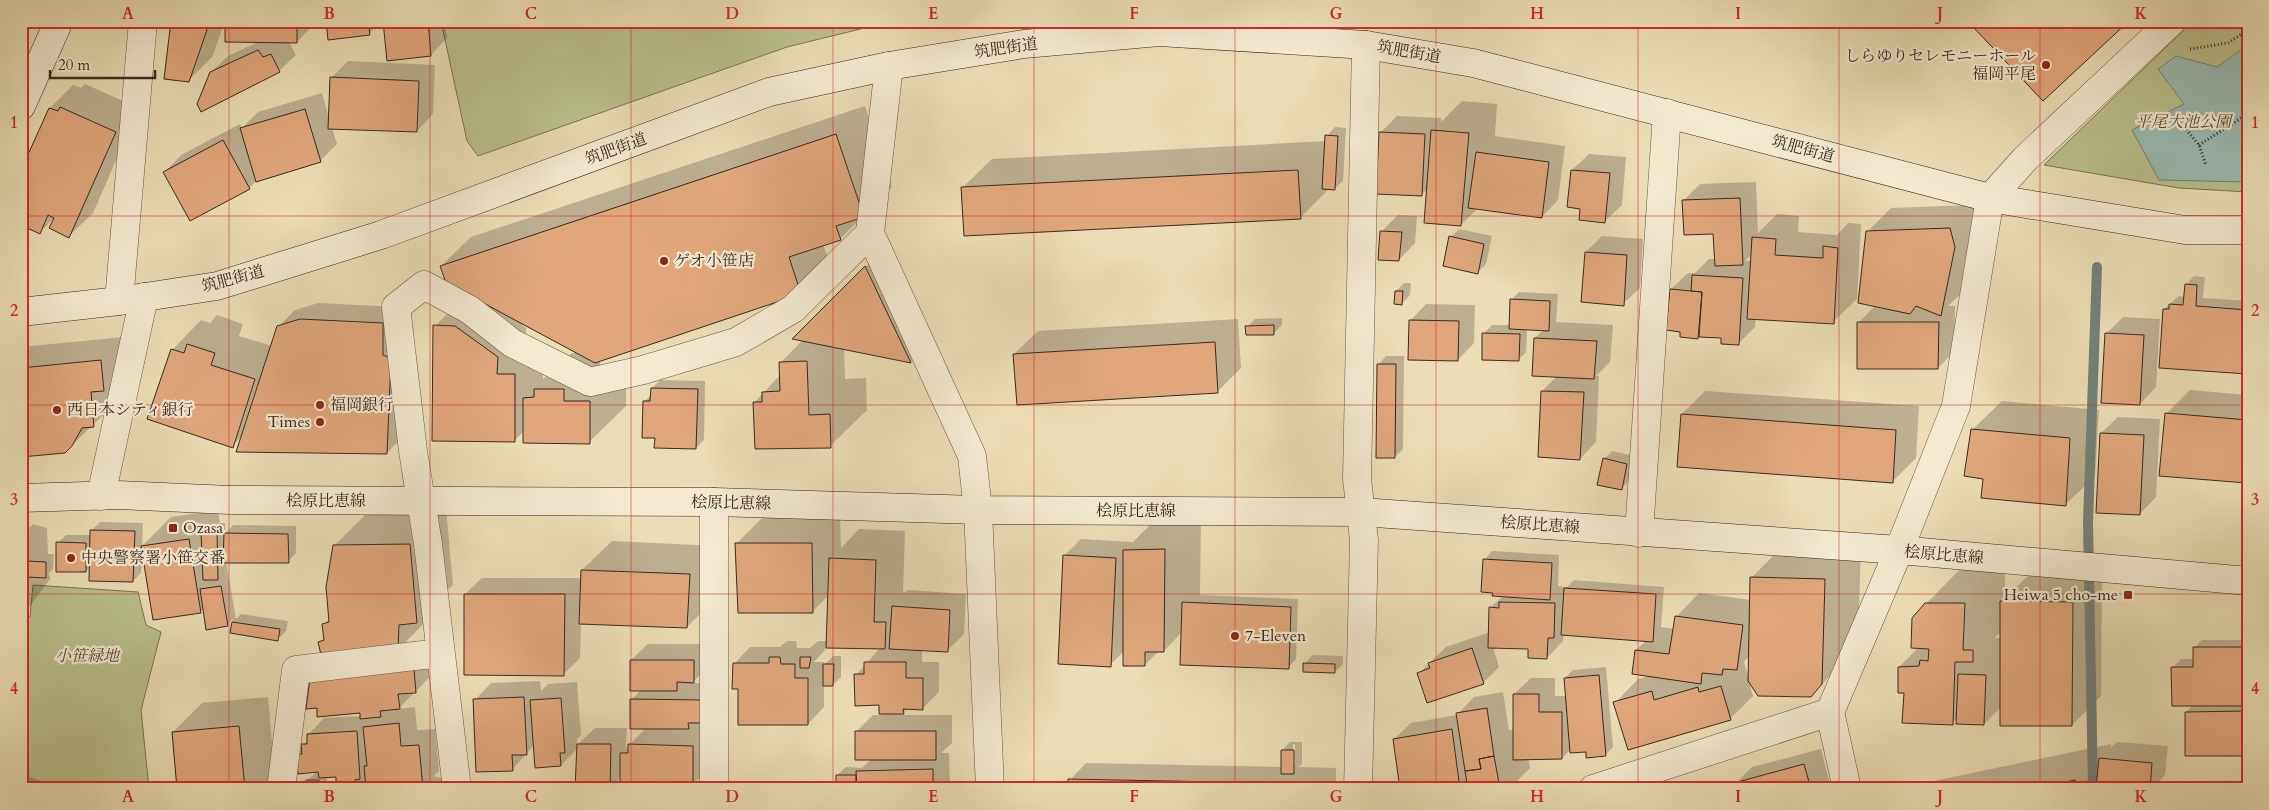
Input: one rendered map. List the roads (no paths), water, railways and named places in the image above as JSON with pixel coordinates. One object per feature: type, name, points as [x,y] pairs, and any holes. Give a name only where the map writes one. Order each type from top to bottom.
[{"type":"street","points":[[21,106],[59,21]]},
{"type":"street","points":[[101,496],[131,299],[143,21]]},
{"type":"street","points":[[1847,789],[1830,712],[1956,406],[1990,198],[2025,159],[2172,21]]},
{"type":"street","name":"筑肥街道","points":[[21,312],[131,299],[217,286],[381,235],[769,92],[889,66],[1024,44],[1159,32],[1366,45],[1473,63],[1990,198],[2184,230],[2248,230]]},
{"type":"street","points":[[1358,789],[1364,540],[1357,479],[1366,45]]},
{"type":"street","points":[[889,66],[870,233],[972,456],[978,510],[990,789]]},
{"type":"street","points":[[1639,533],[1667,113]]},
{"type":"street","points":[[457,789],[428,544],[420,501],[396,307],[424,285],[470,310],[512,343],[590,382],[643,370],[736,342],[793,309],[870,233]]},
{"type":"street","name":"桧原比恵線","points":[[21,498],[101,496],[230,500],[714,502],[978,510],[1361,512],[1898,550],[2248,582]]},
{"type":"street","points":[[714,502],[714,789]]},
{"type":"street","points":[[281,789],[296,670],[440,653]]},
{"type":"street","points":[[1593,789],[1830,712]]},
{"type":"water","points":[[2248,45],[2248,182],[2159,180],[2132,130],[2184,104],[2158,69],[2176,56],[2217,67]]},
{"type":"waterway","points":[[2093,789],[2088,522],[2097,267]]},
{"type":"place","name":"しらゆりセレモニーホール 福岡平尾","points":[[2046,65]]},
{"type":"place","name":"ゲオ小笹店","points":[[664,261]]},
{"type":"place","name":"福岡銀行","points":[[320,405]]},
{"type":"place","name":"西日本シティ銀行","points":[[57,410]]},
{"type":"place","name":"Times","points":[[320,422]]},
{"type":"place","name":"Ozasa","points":[[173,528]]},
{"type":"place","name":"中央警察署小笹交番","points":[[71,558]]},
{"type":"place","name":"Heiwa 5 cho-me","points":[[2128,595]]},
{"type":"place","name":"7-Eleven","points":[[1235,636]]},
{"type":"park label","name":"平尾大池公園","points":[[2183,122]]},
{"type":"park label","name":"小笹緑地","points":[[87,656]]}]
